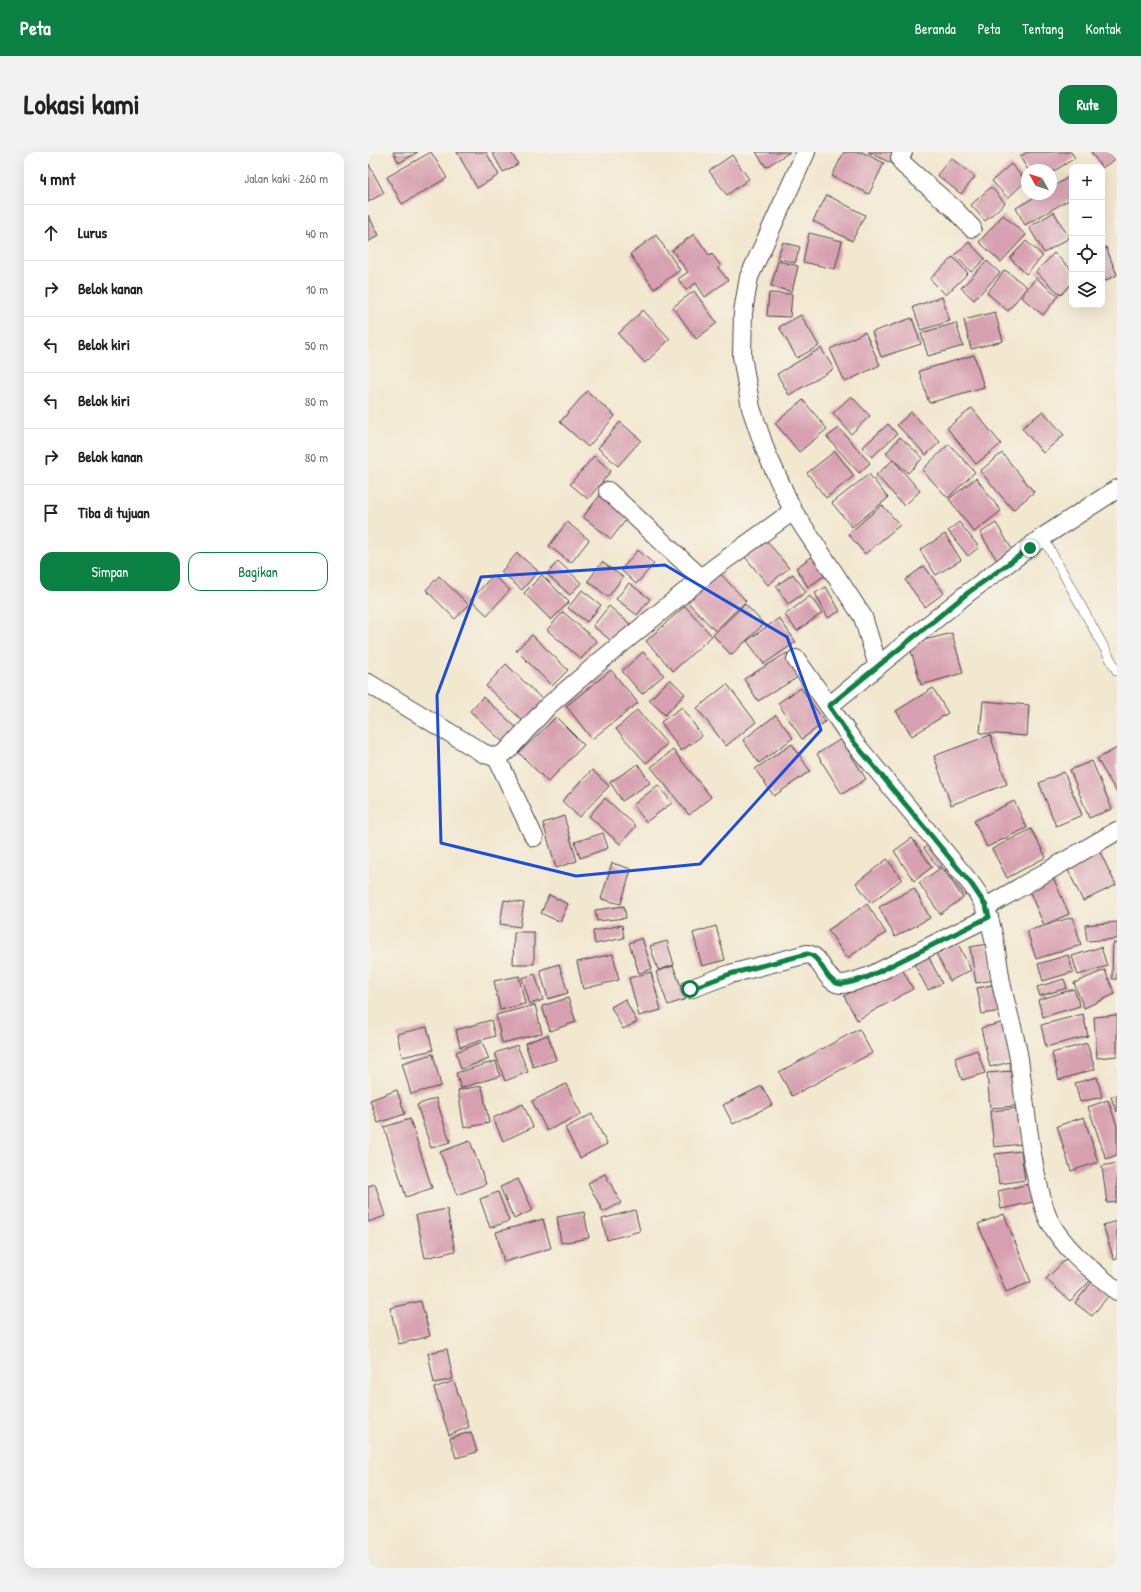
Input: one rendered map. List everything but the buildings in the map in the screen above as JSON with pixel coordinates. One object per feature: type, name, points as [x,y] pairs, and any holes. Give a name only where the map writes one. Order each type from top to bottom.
[{"type":"street","points":[[806,152],[749,277],[743,312],[741,337],[742,356],[751,408],[766,452],[794,511],[864,617],[878,666]]},
{"type":"street","points":[[903,152],[900,158],[903,164],[953,208],[972,228]]},
{"type":"street","points":[[829,706],[969,592],[1043,537],[1117,489]]},
{"type":"street","points":[[608,491],[701,578]]},
{"type":"street","points":[[496,758],[508,750],[548,706],[701,578],[794,511]]},
{"type":"street","points":[[796,659],[853,741],[972,885],[988,912],[1001,984],[1018,1056],[1031,1150],[1049,1221],[1065,1244],[1079,1260],[1117,1291]]},
{"type":"street","points":[[368,683],[483,753],[496,758],[534,837]]},
{"type":"street","points":[[690,989],[730,974],[807,954],[813,956],[830,978],[836,982],[851,982],[868,977],[988,912],[1117,831]]},
{"type":"lane","points":[[1043,537],[1117,671]]},
{"type":"highlighted area","points":[[665,565],[787,637],[821,730],[700,864],[576,876],[441,843],[437,695],[481,577]]},
{"type":"route","points":[[690,989],[730,974],[807,954],[813,956],[830,978],[836,982],[841,984],[851,982],[868,977],[989,917],[986,906],[972,885],[853,741],[829,706],[969,592],[1030,548]]}]
